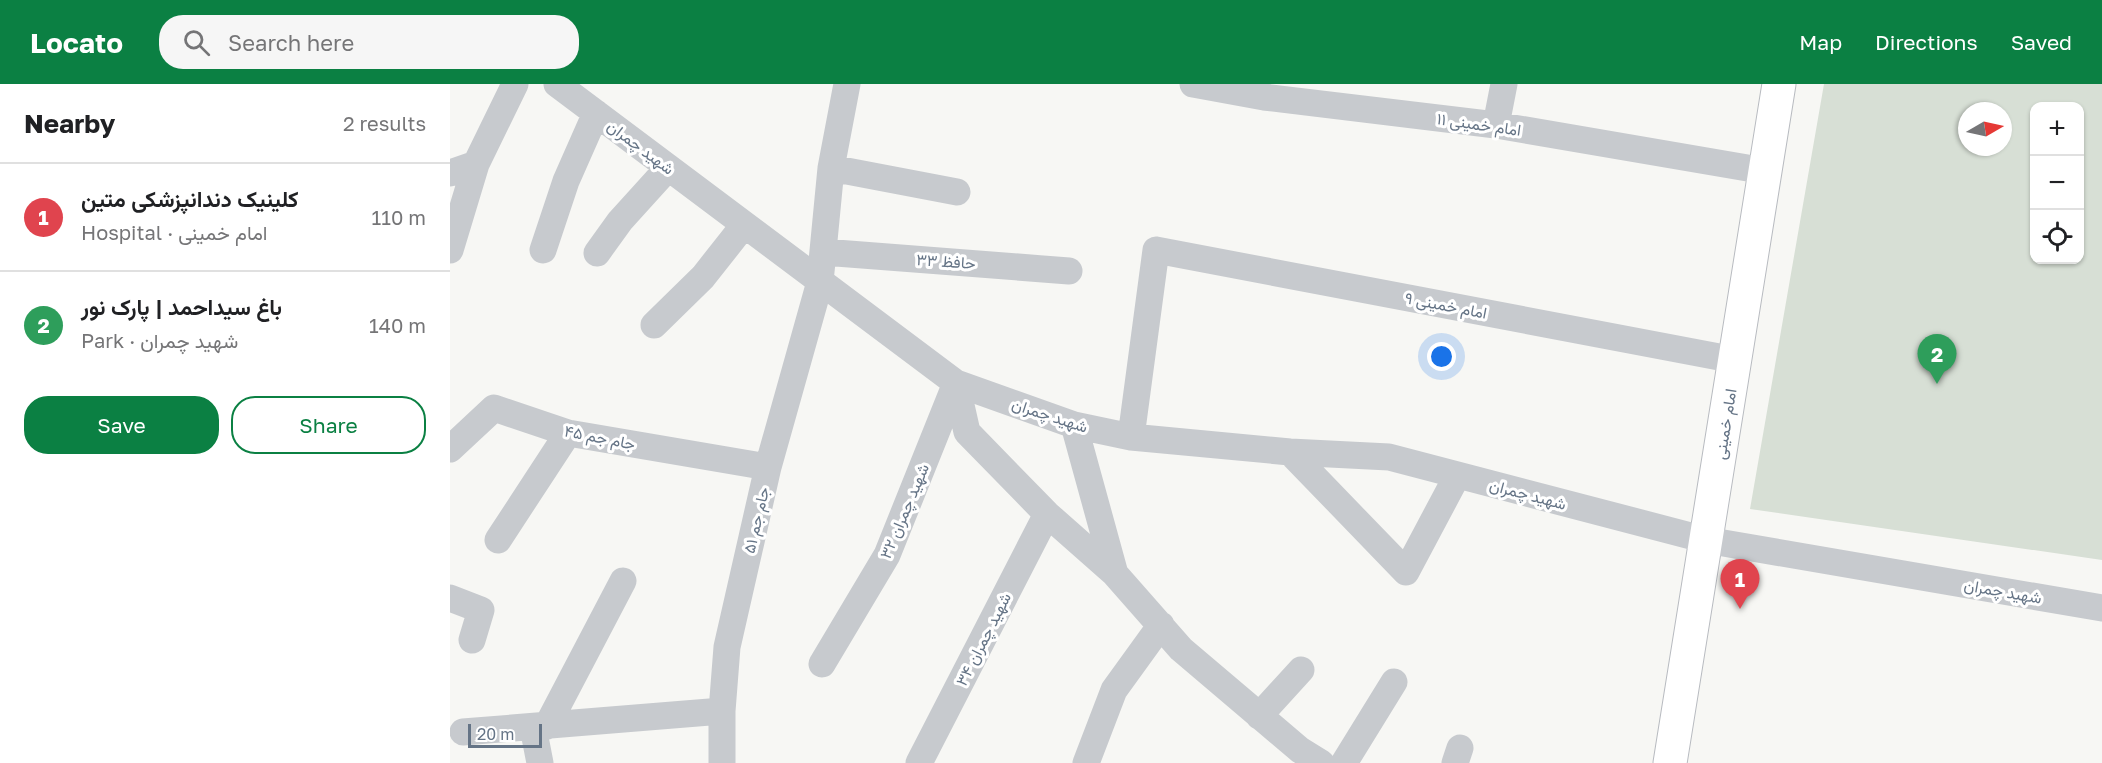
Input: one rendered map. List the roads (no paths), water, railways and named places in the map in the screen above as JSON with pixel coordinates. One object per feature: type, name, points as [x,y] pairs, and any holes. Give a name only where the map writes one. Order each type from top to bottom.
[{"type":"main road","name":"امام خمینی","points":[[1670,763],[1779,84]]},
{"type":"street","points":[[450,250],[476,164],[515,84]]},
{"type":"street","name":"شهید چمران","points":[[557,84],[956,383],[1074,425],[1131,437],[1290,452],[1389,457],[1706,540],[2102,608]]},
{"type":"street","name":"جام جم ۵۱","points":[[722,763],[722,711],[727,647],[768,467],[820,282],[831,168],[847,84]]},
{"type":"street","name":"امام خمینی ۱۱","points":[[1193,84],[1265,90],[1496,125],[1765,171]]},
{"type":"street","points":[[1496,125],[1504,84]]},
{"type":"street","points":[[543,250],[566,181],[596,113]]},
{"type":"street","points":[[450,173],[476,164]]},
{"type":"street","points":[[597,253],[620,221],[668,168]]},
{"type":"street","points":[[831,168],[957,192]]},
{"type":"street","points":[[654,325],[703,278],[744,225]]},
{"type":"street","name":"امام خمینی ۹","points":[[1131,437],[1156,250],[1735,360]]},
{"type":"street","name":"حافظ ۳۳","points":[[823,252],[1069,271]]},
{"type":"street","points":[[956,383],[967,432],[1047,514],[1115,574],[1181,649],[1300,750],[1321,763]]},
{"type":"street","name":"شهید چمران ۳۲","points":[[822,664],[887,555],[956,383]]},
{"type":"street","name":"جام جم ۴۵","points":[[450,449],[494,408],[568,433],[768,467]]},
{"type":"street","points":[[1074,425],[1115,574]]},
{"type":"street","points":[[498,540],[568,433]]},
{"type":"street","points":[[1290,452],[1406,572],[1457,476]]},
{"type":"street","name":"شهید چمران ۳۴","points":[[919,763],[1047,514]]},
{"type":"street","points":[[540,763],[540,726],[623,581]]},
{"type":"street","points":[[450,598],[481,610],[472,640]]},
{"type":"street","points":[[1086,763],[1114,690],[1161,625]]},
{"type":"street","points":[[1260,716],[1301,670]]},
{"type":"street","points":[[1344,763],[1394,682]]},
{"type":"street","points":[[463,732],[722,711]]},
{"type":"place","name":"باغ سیداحمد | پارک نور","points":[[1937,384]]},
{"type":"place","name":"کلینیک دندانپزشکی متین","points":[[1740,609]]}]
